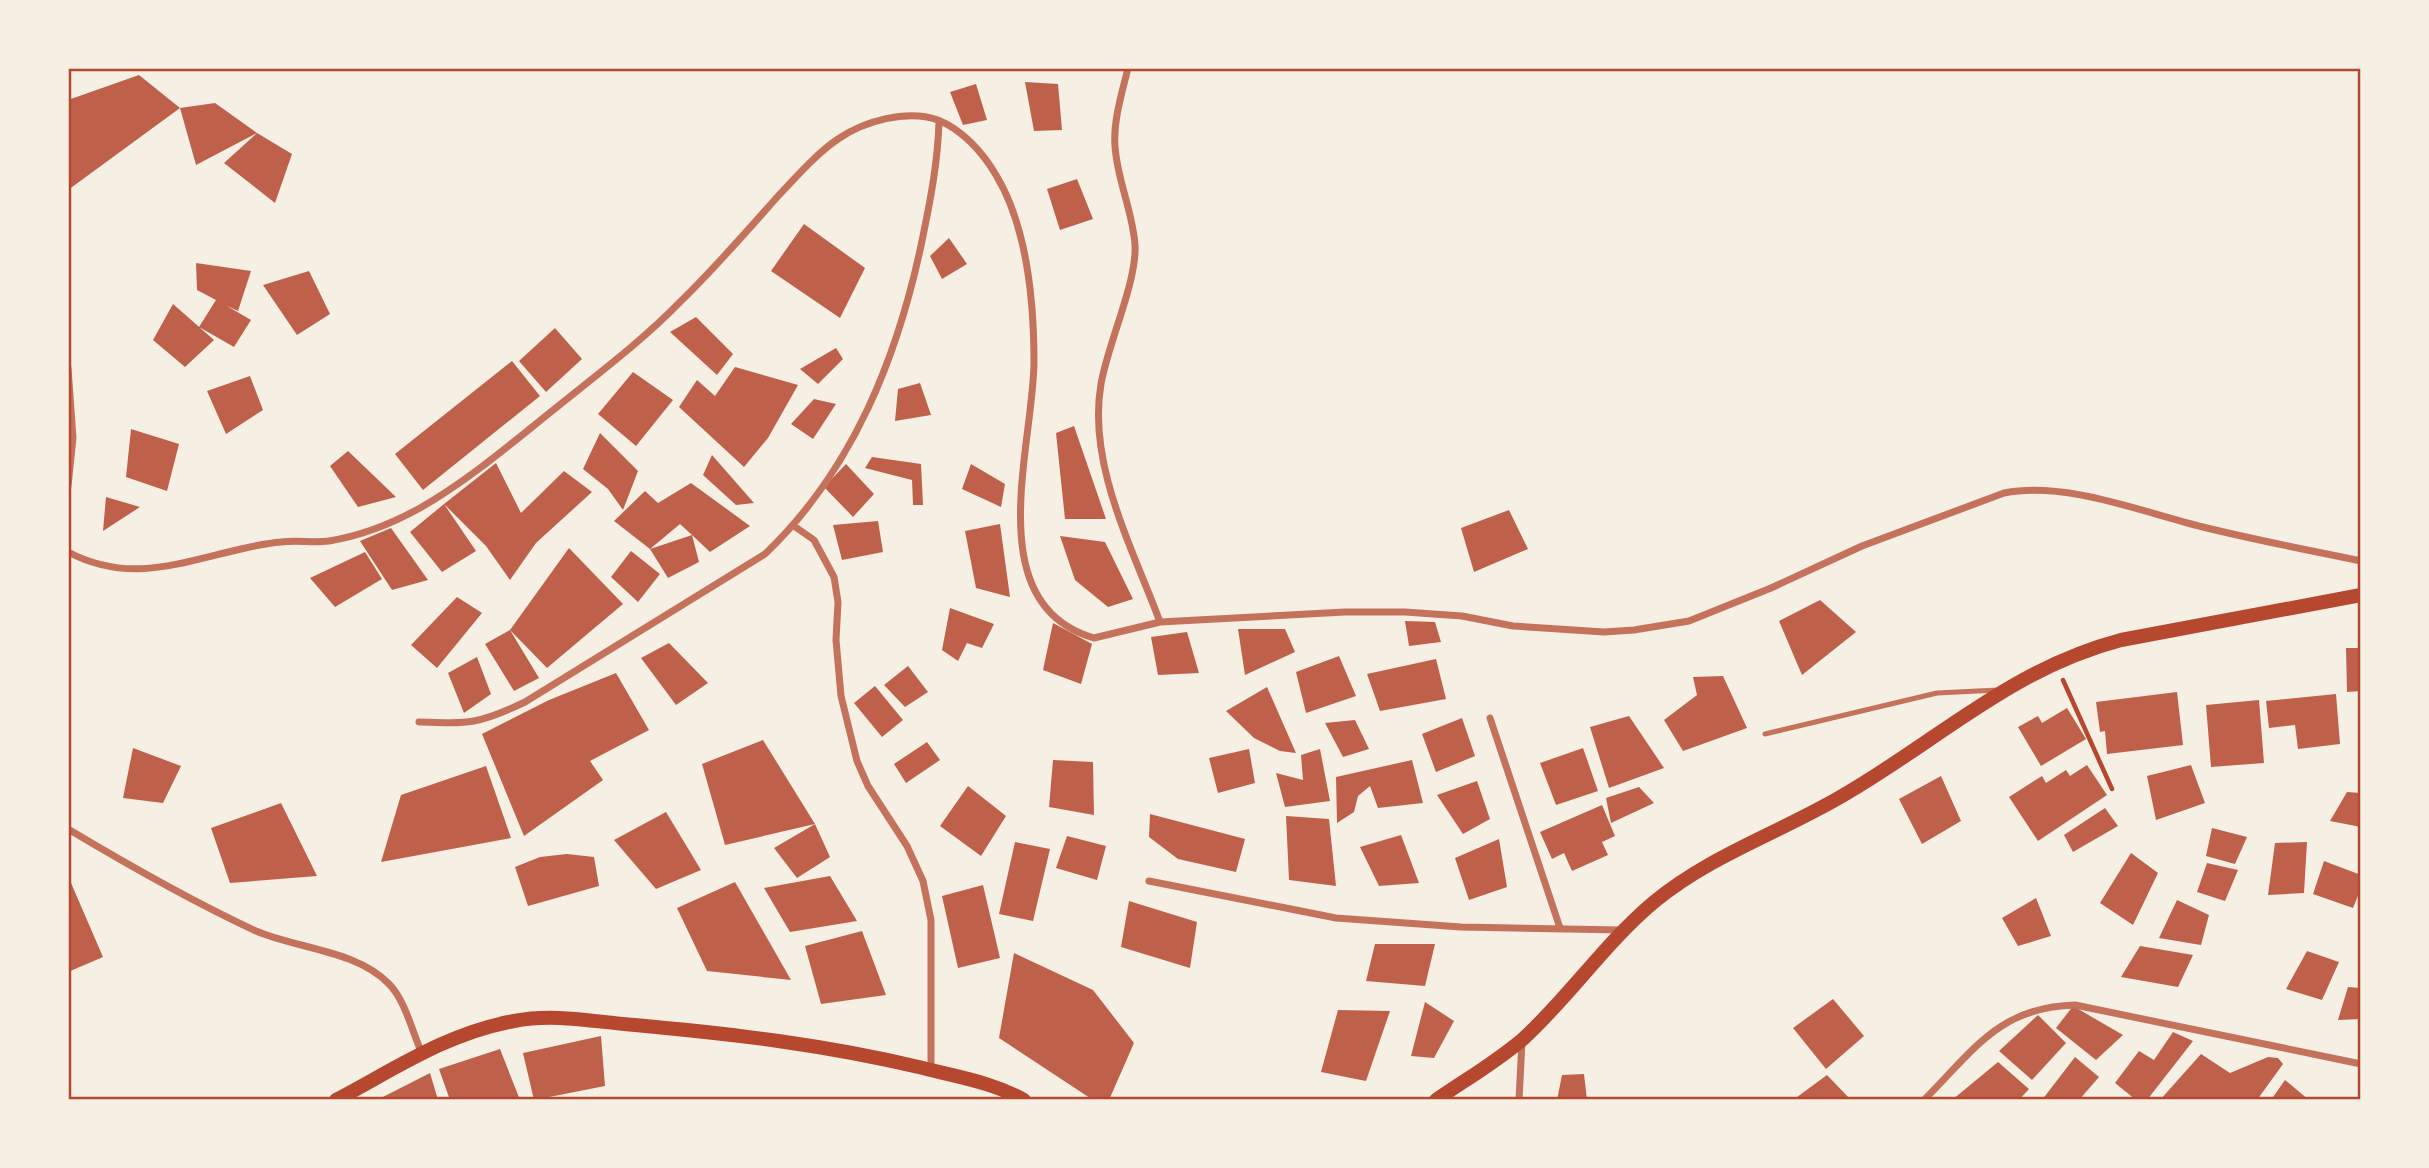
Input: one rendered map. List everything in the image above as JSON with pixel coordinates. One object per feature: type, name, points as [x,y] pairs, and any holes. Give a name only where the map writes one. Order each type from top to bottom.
[{"type":"main road","points":[[1436,1100],[1522,1039],[1622,930],[1685,878],[1739,847],[1794,823],[1844,795],[1914,752],[2001,690],[2088,648],[2122,639],[2361,595]]},
{"type":"main road","points":[[336,1100],[421,1051],[489,1026],[515,1020],[558,1017],[731,1032],[821,1045],[1006,1090],[1024,1100]]},
{"type":"main road","points":[[1006,1090],[1018,1100]]},
{"type":"street","points":[[1128,68],[1115,145],[1135,246],[1130,279],[1113,331],[1101,383],[1097,436],[1107,478],[1160,622]]},
{"type":"street","points":[[68,552],[91,563],[138,570],[177,565],[275,542],[325,542],[343,538],[417,510],[483,466],[634,346],[681,302],[794,180],[834,141],[851,131],[906,116],[939,121],[978,149],[1002,185],[1019,232],[1026,267],[1034,365],[1021,514],[1029,579],[1035,592],[1055,615],[1083,635],[1094,638],[1160,622],[1260,615],[1405,612],[1462,616],[1513,626],[1604,632],[1648,628],[1689,621],[1771,589],[1862,546],[2004,493],[2025,489],[2064,492],[2249,538],[2361,561]]},
{"type":"street","points":[[419,722],[468,724],[490,719],[525,702],[765,554],[794,526],[850,442],[887,369],[912,292],[933,187],[939,121]]},
{"type":"street","points":[[68,368],[73,438],[68,486]]},
{"type":"street","points":[[794,526],[814,540],[834,577],[838,602],[836,640],[841,696],[858,761],[868,786],[903,838],[923,881],[931,920],[931,1070]]},
{"type":"street","points":[[1490,718],[1560,928]]},
{"type":"street","points":[[68,829],[173,891],[259,932],[359,964],[379,975],[398,998],[421,1051]]},
{"type":"street","points":[[1149,881],[1336,918],[1461,927],[1622,930]]},
{"type":"street","points":[[1924,1100],[1995,1030],[2026,1012],[2057,1005],[2075,1005],[2361,1064]]},
{"type":"street","points":[[1519,1100],[1522,1039]]},
{"type":"lane","points":[[1765,734],[1937,693],[2001,690]]},
{"type":"path","points":[[2055,663],[2112,789]]},
{"type":"building","points":[[139,75],[180,108],[68,190],[68,100]]},
{"type":"building","points":[[1025,82],[1058,84],[1062,130],[1034,131]]},
{"type":"building","points":[[976,84],[987,120],[963,125],[950,92]]},
{"type":"building","points":[[215,103],[257,133],[196,165],[180,108]]},
{"type":"building","points":[[257,133],[292,154],[275,203],[224,163]]},
{"type":"building","points":[[1077,179],[1093,219],[1060,230],[1047,189]]},
{"type":"building","points":[[804,224],[865,268],[840,318],[771,271]]},
{"type":"building","points":[[949,238],[967,264],[942,279],[930,256]]},
{"type":"building","points":[[196,263],[251,271],[238,311],[227,306],[251,320],[234,347],[199,327],[216,300],[197,290]]},
{"type":"building","points":[[309,271],[330,314],[297,335],[263,285]]},
{"type":"building","points":[[173,304],[214,340],[185,367],[153,340]]},
{"type":"building","points":[[696,317],[733,354],[717,375],[670,332]]},
{"type":"building","points":[[555,328],[582,359],[546,392],[519,361]]},
{"type":"building","points":[[836,348],[843,359],[818,384],[800,369]]},
{"type":"building","points":[[512,361],[540,396],[423,490],[395,454]]},
{"type":"building","points":[[735,367],[798,385],[768,438],[744,467],[679,407],[697,380],[715,396]]},
{"type":"building","points":[[633,372],[673,400],[636,446],[598,414]]},
{"type":"building","points":[[250,376],[263,410],[226,434],[207,391]]},
{"type":"building","points":[[920,383],[931,415],[895,421],[898,389]]},
{"type":"building","points":[[814,399],[836,404],[813,439],[791,424]]},
{"type":"building","points":[[1074,426],[1106,519],[1065,519],[1056,433]]},
{"type":"building","points":[[131,429],[179,444],[167,491],[126,477]]},
{"type":"building","points":[[600,433],[638,471],[623,510],[608,489],[583,469]]},
{"type":"building","points":[[348,451],[396,497],[358,507],[330,466]]},
{"type":"building","points":[[712,455],[754,503],[736,505],[703,475]]},
{"type":"building","points":[[872,457],[921,464],[923,505],[913,505],[912,480],[865,468]]},
{"type":"building","points":[[496,463],[521,513],[564,471],[592,492],[536,543],[510,580],[486,546],[444,504]]},
{"type":"building","points":[[846,464],[874,494],[853,517],[824,487]]},
{"type":"building","points":[[971,464],[1005,484],[1001,507],[962,489]]},
{"type":"building","points":[[691,483],[750,526],[710,552],[680,524],[650,549],[614,521],[645,491],[658,503]]},
{"type":"building","points":[[106,497],[140,507],[103,531]]},
{"type":"building","points":[[444,504],[476,551],[442,572],[410,532]]},
{"type":"building","points":[[1509,510],[1528,549],[1474,572],[1461,528]]},
{"type":"building","points":[[878,521],[883,552],[842,560],[833,525]]},
{"type":"building","points":[[1000,524],[1010,597],[976,588],[965,531]]},
{"type":"building","points":[[391,528],[428,580],[392,590],[360,541]]},
{"type":"building","points":[[692,535],[699,562],[668,578],[650,549]]},
{"type":"building","points":[[1060,536],[1105,542],[1133,599],[1108,607],[1075,580]]},
{"type":"building","points":[[569,548],[623,604],[547,668],[510,630]]},
{"type":"building","points":[[631,551],[660,574],[638,602],[611,577]]},
{"type":"building","points":[[365,552],[382,579],[335,607],[310,578]]},
{"type":"building","points":[[457,597],[482,613],[437,668],[411,645]]},
{"type":"building","points":[[1820,600],[1856,632],[1802,675],[1779,621]]},
{"type":"building","points":[[950,608],[994,624],[982,648],[967,643],[958,661],[942,650]]},
{"type":"building","points":[[1405,621],[1435,622],[1441,642],[1409,646]]},
{"type":"building","points":[[1053,623],[1092,644],[1081,684],[1043,670]]},
{"type":"building","points":[[1238,629],[1285,629],[1295,652],[1245,675]]},
{"type":"building","points":[[510,630],[539,678],[514,691],[485,644]]},
{"type":"building","points":[[1187,632],[1199,673],[1158,675],[1151,637]]},
{"type":"building","points":[[669,643],[708,683],[676,705],[641,658]]},
{"type":"building","points":[[2346,648],[2361,648],[2361,691],[2347,692]]},
{"type":"building","points":[[1339,656],[1356,696],[1306,713],[1296,672]]},
{"type":"building","points":[[477,657],[491,694],[464,713],[448,673]]},
{"type":"building","points":[[1436,659],[1446,699],[1380,711],[1367,674]]},
{"type":"building","points":[[908,666],[928,692],[905,707],[884,685]]},
{"type":"building","points":[[616,673],[649,730],[590,761],[603,780],[524,836],[482,734],[549,700]]},
{"type":"building","points":[[1723,676],[1747,728],[1683,751],[1664,720],[1697,695],[1693,677]]},
{"type":"building","points":[[875,686],[903,720],[882,737],[854,703]]},
{"type":"building","points":[[1267,687],[1296,753],[1280,751],[1254,738],[1226,711]]},
{"type":"building","points":[[2177,692],[2183,745],[2107,754],[2105,731],[2100,732],[2096,702]]},
{"type":"building","points":[[2336,694],[2340,744],[2298,749],[2295,725],[2269,728],[2266,701]]},
{"type":"building","points":[[2259,700],[2264,763],[2211,767],[2206,705]]},
{"type":"building","points":[[2067,708],[2086,739],[2041,766],[2018,727],[2038,716],[2042,723]]},
{"type":"building","points":[[1629,716],[1664,768],[1609,788],[1590,727]]},
{"type":"building","points":[[1462,718],[1475,756],[1436,772],[1422,734]]},
{"type":"building","points":[[1355,720],[1369,749],[1343,757],[1325,723]]},
{"type":"building","points":[[763,740],[815,824],[725,845],[702,764]]},
{"type":"building","points":[[927,742],[940,760],[906,783],[894,764]]},
{"type":"building","points":[[133,748],[181,766],[163,803],[123,798]]},
{"type":"building","points":[[1583,748],[1598,791],[1556,805],[1540,763]]},
{"type":"building","points":[[1249,749],[1255,783],[1218,793],[1209,758]]},
{"type":"building","points":[[1320,749],[1330,801],[1285,807],[1276,773],[1303,780],[1301,755]]},
{"type":"building","points":[[1053,760],[1093,762],[1094,815],[1049,807]]},
{"type":"building","points":[[1412,760],[1423,803],[1378,808],[1370,786],[1358,796],[1354,812],[1337,823],[1336,777]]},
{"type":"building","points":[[2087,765],[2107,795],[2038,841],[2009,797],[2042,776],[2046,783],[2066,770],[2070,776]]},
{"type":"building","points":[[2191,765],[2205,803],[2156,820],[2147,776]]},
{"type":"building","points":[[486,766],[511,838],[381,862],[401,795]]},
{"type":"building","points":[[1941,776],[1961,821],[1922,844],[1899,799]]},
{"type":"building","points":[[1477,781],[1490,819],[1463,834],[1437,795]]},
{"type":"building","points":[[968,786],[1006,816],[981,856],[940,826]]},
{"type":"building","points":[[1639,787],[1654,803],[1611,823],[1606,798]]},
{"type":"building","points":[[2347,792],[2361,793],[2361,827],[2330,821]]},
{"type":"building","points":[[281,803],[317,876],[230,883],[211,828]]},
{"type":"building","points":[[1602,805],[1615,836],[1602,842],[1608,855],[1572,871],[1564,853],[1552,859],[1540,832]]},
{"type":"building","points":[[2105,808],[2118,826],[2073,852],[2064,835]]},
{"type":"building","points":[[666,812],[701,870],[656,889],[614,840]]},
{"type":"building","points":[[1150,814],[1245,839],[1236,872],[1178,859],[1149,837]]},
{"type":"building","points":[[1286,816],[1329,819],[1336,886],[1289,880]]},
{"type":"building","points":[[815,824],[830,857],[797,878],[774,848]]},
{"type":"building","points":[[2212,828],[2247,837],[2235,864],[2206,856]]},
{"type":"building","points":[[1401,835],[1419,883],[1379,886],[1360,847]]},
{"type":"building","points":[[1067,836],[1106,846],[1097,880],[1056,868]]},
{"type":"building","points":[[1499,839],[1507,887],[1469,900],[1455,858]]},
{"type":"building","points":[[1015,842],[1050,849],[1033,921],[999,914]]},
{"type":"building","points":[[2307,842],[2304,893],[2268,895],[2275,843]]},
{"type":"building","points":[[2131,853],[2158,873],[2133,925],[2100,903]]},
{"type":"building","points":[[567,854],[594,857],[599,886],[528,906],[515,867],[540,857]]},
{"type":"building","points":[[2324,861],[2361,875],[2361,888],[2353,908],[2313,894]]},
{"type":"building","points":[[2207,863],[2238,870],[2225,901],[2197,892]]},
{"type":"building","points":[[68,876],[103,957],[68,972]]},
{"type":"building","points":[[830,876],[857,921],[790,932],[764,888]]},
{"type":"building","points":[[735,882],[791,980],[707,971],[677,908]]},
{"type":"building","points":[[983,885],[1000,958],[958,968],[942,896]]},
{"type":"building","points":[[2036,898],[2051,936],[2018,946],[2002,918]]},
{"type":"building","points":[[2177,900],[2209,915],[2201,945],[2159,938]]},
{"type":"building","points":[[1129,901],[1197,922],[1190,968],[1121,947]]},
{"type":"building","points":[[862,931],[886,995],[821,1004],[805,946]]},
{"type":"building","points":[[1375,944],[1435,944],[1425,986],[1366,981]]},
{"type":"building","points":[[2140,946],[2193,955],[2178,987],[2121,977]]},
{"type":"building","points":[[2307,951],[2339,962],[2322,1000],[2286,989]]},
{"type":"building","points":[[1014,953],[1093,990],[1134,1043],[1109,1100],[1093,1100],[999,1038]]},
{"type":"building","points":[[2348,987],[2361,988],[2361,1019],[2338,1020]]},
{"type":"building","points":[[1833,999],[1864,1036],[1826,1069],[1793,1028]]},
{"type":"building","points":[[1425,1002],[1454,1021],[1434,1058],[1411,1056]]},
{"type":"building","points":[[2073,1006],[2123,1035],[2096,1060],[2056,1028]]},
{"type":"building","points":[[1338,1010],[1390,1011],[1366,1081],[1321,1072]]},
{"type":"building","points":[[2038,1015],[2066,1043],[2032,1080],[1999,1051]]},
{"type":"building","points":[[2173,1032],[2193,1041],[2147,1100],[2136,1100],[2115,1083],[2139,1051],[2154,1060]]},
{"type":"building","points":[[601,1036],[605,1086],[534,1100],[523,1053]]},
{"type":"building","points":[[500,1049],[520,1100],[450,1100],[439,1069]]},
{"type":"building","points":[[2201,1054],[2230,1073],[2268,1057],[2278,1058],[2283,1064],[2257,1100],[2160,1100]]},
{"type":"building","points":[[2075,1057],[2099,1077],[2079,1100],[2042,1100]]},
{"type":"building","points":[[1998,1062],[2029,1089],[2019,1100],[1952,1100]]},
{"type":"building","points":[[430,1073],[438,1100],[377,1100]]},
{"type":"building","points":[[1584,1074],[1587,1100],[1557,1100],[1562,1075]]},
{"type":"building","points":[[1827,1075],[1851,1100],[1793,1100]]},
{"type":"building","points":[[2285,1080],[2309,1100],[2271,1100]]}]
